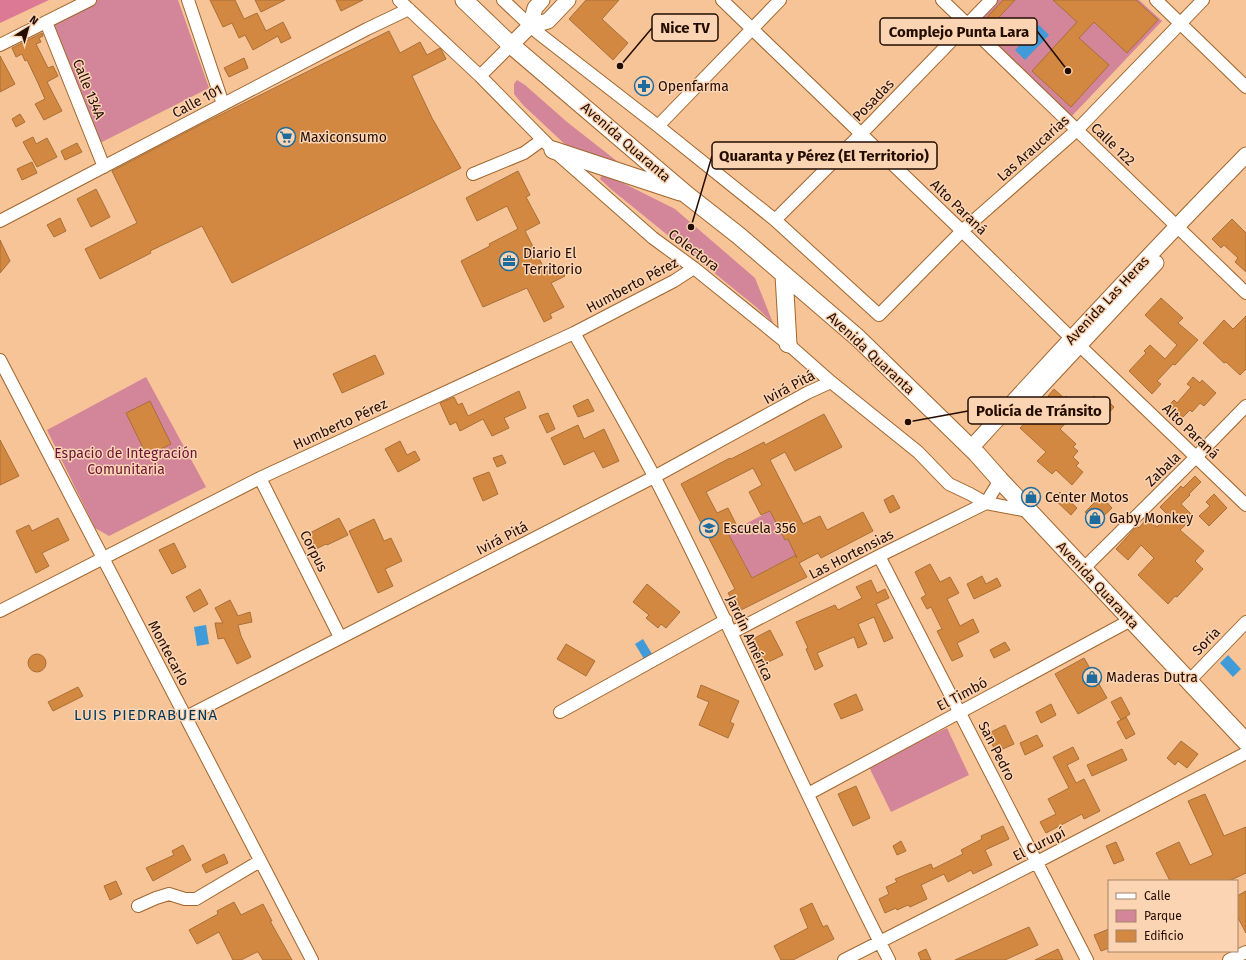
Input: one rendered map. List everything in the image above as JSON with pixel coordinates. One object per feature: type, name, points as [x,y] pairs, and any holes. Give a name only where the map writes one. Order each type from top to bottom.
[{"type":"highway","name":"Avenida Quaranta","points":[[464,0],[511,45],[687,195],[738,235],[858,338],[974,451],[1028,511],[1246,742]]},
{"type":"highway","points":[[548,145],[687,195]]},
{"type":"highway","points":[[784,275],[788,344]]},
{"type":"main road","points":[[530,26],[534,8],[542,0]]},
{"type":"main road","points":[[511,45],[530,26],[548,21],[568,0]]},
{"type":"main road","name":"Avenida Las Heras","points":[[974,451],[1180,229],[1246,155]]},
{"type":"main road","name":"Avenida Las Heras","points":[[1180,229],[1246,169]]},
{"type":"street","points":[[0,45],[90,0]]},
{"type":"street","points":[[188,0],[223,104]]},
{"type":"street","name":"Colectora","points":[[399,0],[480,76],[548,145],[654,238],[694,268],[788,344],[831,382],[918,452],[949,484],[986,503]]},
{"type":"street","points":[[503,0],[530,26],[775,220]]},
{"type":"street","name":"Alto Paraná","points":[[722,0],[1075,342],[1246,505]]},
{"type":"street","points":[[658,126],[780,0]]},
{"type":"street","name":"Calle 122","points":[[942,0],[1246,293]]},
{"type":"street","name":"Posadas","points":[[775,220],[991,0]]},
{"type":"street","points":[[1156,0],[1246,87]]},
{"type":"street","name":"Las Araucarias","points":[[775,220],[880,315],[962,231],[1077,130],[1203,0]]},
{"type":"street","name":"Calle 101","points":[[0,221],[367,29],[409,10]]},
{"type":"street","name":"Calle 134A","points":[[46,22],[104,167]]},
{"type":"street","points":[[480,76],[511,45]]},
{"type":"street","points":[[473,174],[548,145]]},
{"type":"street","name":"Humberto Pérez","points":[[0,611],[260,478],[574,333],[674,281],[694,268]]},
{"type":"street","name":"Jardín América","points":[[574,333],[654,477],[726,620],[808,794],[889,960]]},
{"type":"street","name":"Montecarlo","points":[[1,365],[186,716],[312,960]]},
{"type":"street","name":"Ivirá Pitá","points":[[186,716],[654,477],[807,393],[831,382]]},
{"type":"street","name":"Zabala","points":[[1083,569],[1246,406]]},
{"type":"street","name":"Corpus","points":[[260,478],[340,637]]},
{"type":"street","points":[[1000,480],[986,503],[1028,511]]},
{"type":"street","name":"Las Hortensias","points":[[731,633],[879,556],[986,503]]},
{"type":"street","name":"San Pedro","points":[[879,556],[1087,960]]},
{"type":"street","points":[[560,712],[726,620]]},
{"type":"street","name":"El Timbó","points":[[808,794],[1131,620]]},
{"type":"street","name":"Soria","points":[[1189,681],[1246,622]]},
{"type":"street","name":"El Curupí","points":[[844,960],[1037,862],[1246,753]]},
{"type":"street","points":[[138,906],[169,894],[185,899],[196,899],[260,861]]},
{"type":"street","points":[[1229,960],[1246,952]]},
{"type":"green space","points":[[86,0],[178,0],[209,88],[100,143],[43,20]]},
{"type":"green space","points":[[998,0],[1139,0],[1162,21],[1071,117],[974,25]]},
{"type":"green space","points":[[517,80],[525,85],[567,122],[627,169],[570,149],[523,105],[514,94],[514,84]]},
{"type":"green space","points":[[603,173],[675,209],[755,278],[773,323],[755,306],[612,190],[600,179]]},
{"type":"green space","name":"Espacio de Integración Comunitaria","points":[[146,377],[206,487],[109,536],[95,528],[47,430]]},
{"type":"green space","points":[[770,511],[785,540],[788,539],[796,555],[752,578],[728,533]]},
{"type":"green space","points":[[947,728],[969,775],[891,812],[868,765]]},
{"type":"shaded area","points":[[0,0],[49,0],[0,23]]},
{"type":"water","points":[[1039,25],[1049,35],[1025,60],[1015,50]]},
{"type":"water","points":[[206,625],[209,644],[197,646],[194,627]]},
{"type":"water","points":[[643,639],[652,654],[644,659],[635,644]]},
{"type":"water","points":[[1228,655],[1241,669],[1233,677],[1220,663]]},
{"type":"building","points":[[210,0],[235,0],[244,19],[257,13],[266,31],[283,22],[291,38],[281,43],[278,36],[253,50],[245,35],[239,38],[232,23],[223,27]]},
{"type":"building","points":[[255,0],[285,0],[261,12]]},
{"type":"building","points":[[336,0],[363,0],[341,11]]},
{"type":"building","points":[[586,0],[619,0],[602,19],[628,43],[613,60],[569,19]]},
{"type":"building","points":[[1003,0],[1015,0],[988,29],[982,23]]},
{"type":"building","points":[[1053,0],[1136,0],[1158,20],[1127,53],[1094,22],[1079,38],[1109,65],[1071,107],[1032,71],[1077,22]]},
{"type":"building","name":"Maxiconsumo","points":[[389,31],[400,53],[420,42],[427,55],[440,48],[442,51],[446,59],[412,76],[432,118],[461,168],[232,283],[202,226],[150,251],[151,253],[100,279],[85,249],[137,223],[112,171],[200,125]]},
{"type":"building","points":[[42,33],[43,36],[39,38],[41,42],[36,44],[48,68],[53,66],[58,76],[47,82],[62,111],[44,120],[35,104],[45,99],[38,83],[27,60],[25,61],[22,54],[16,57],[12,48]]},
{"type":"building","points":[[0,56],[15,84],[0,92]]},
{"type":"building","points":[[244,58],[248,68],[229,77],[224,68]]},
{"type":"building","points":[[20,114],[25,122],[16,127],[12,119]]},
{"type":"building","points":[[33,137],[36,144],[47,138],[57,157],[37,167],[23,142]]},
{"type":"building","points":[[77,143],[82,152],[65,160],[61,151]]},
{"type":"building","points":[[32,162],[37,173],[22,180],[17,169]]},
{"type":"building","points":[[518,171],[530,195],[526,197],[540,223],[525,231],[546,272],[560,265],[565,276],[551,283],[564,307],[550,314],[552,318],[544,322],[527,288],[483,307],[461,261],[518,229],[507,206],[477,221],[466,198]]},
{"type":"building","points":[[96,189],[110,217],[91,227],[77,199]]},
{"type":"building","points":[[60,218],[66,231],[54,237],[47,225]]},
{"type":"building","points":[[1232,219],[1246,233],[1246,272],[1235,262],[1238,258],[1224,245],[1221,248],[1212,239]]},
{"type":"building","points":[[0,240],[10,261],[0,273]]},
{"type":"building","points":[[1161,298],[1183,318],[1178,323],[1198,340],[1175,365],[1173,364],[1157,381],[1161,384],[1152,394],[1129,371],[1146,353],[1144,351],[1150,345],[1165,359],[1177,345],[1145,315]]},
{"type":"building","points":[[1246,316],[1246,369],[1240,375],[1226,362],[1224,363],[1203,343],[1224,320],[1233,329]]},
{"type":"building","points":[[375,355],[384,374],[342,393],[333,374]]},
{"type":"building","points":[[1193,377],[1200,383],[1202,380],[1216,393],[1204,406],[1200,403],[1192,412],[1190,410],[1180,420],[1166,408],[1174,400],[1177,403],[1191,387],[1187,384]]},
{"type":"building","points":[[1054,389],[1064,398],[1066,396],[1079,409],[1060,429],[1076,444],[1073,447],[1078,451],[1073,457],[1079,463],[1076,466],[1083,472],[1072,485],[1056,470],[1052,474],[1037,461],[1046,452],[1020,428],[1049,397],[1048,396]]},
{"type":"building","points":[[519,391],[526,408],[504,418],[509,428],[492,436],[483,419],[460,431],[456,422],[450,425],[440,403],[454,397],[458,405],[462,403],[468,416]]},
{"type":"building","points":[[1094,396],[1101,402],[1105,398],[1114,407],[1107,415],[1104,413],[1103,414],[1097,409],[1090,415],[1082,408]]},
{"type":"building","points":[[588,399],[594,411],[578,417],[573,406]]},
{"type":"building","points":[[150,401],[171,444],[147,456],[126,413]]},
{"type":"building","points":[[548,413],[555,429],[547,433],[539,416]]},
{"type":"building","points":[[824,414],[842,447],[795,471],[785,452],[770,460],[803,524],[820,516],[827,530],[863,512],[873,531],[821,558],[818,553],[799,563],[807,577],[741,610],[739,606],[736,607],[728,593],[735,589],[681,484],[764,442],[765,445]],"holes":[[[753,468],[762,485],[749,492],[761,515],[770,511],[785,540],[788,539],[796,555],[752,578],[728,533],[738,528],[728,508],[717,513],[706,492]]]},
{"type":"building","points":[[578,425],[584,439],[604,429],[619,461],[603,468],[594,451],[564,465],[551,438]]},
{"type":"building","points":[[0,440],[19,476],[0,485]]},
{"type":"building","points":[[400,441],[407,455],[415,451],[420,460],[398,472],[385,449]]},
{"type":"building","points":[[502,455],[506,463],[497,467],[493,458]]},
{"type":"building","points":[[489,472],[498,494],[483,501],[473,478]]},
{"type":"building","points":[[1195,476],[1201,482],[1181,504],[1194,517],[1180,530],[1204,551],[1195,561],[1203,569],[1177,597],[1175,596],[1168,604],[1138,575],[1154,558],[1141,545],[1128,560],[1116,549],[1137,526],[1139,528],[1147,518],[1157,527],[1168,515],[1160,507],[1181,486],[1183,488]]},
{"type":"building","points":[[1060,492],[1077,508],[1071,515],[1054,499]]},
{"type":"building","points":[[1214,494],[1227,508],[1209,526],[1199,516],[1210,506],[1206,502]]},
{"type":"building","points":[[893,495],[900,508],[890,513],[884,500]]},
{"type":"building","points":[[1101,496],[1112,508],[1096,523],[1085,512]]},
{"type":"building","points":[[58,518],[69,540],[42,553],[49,566],[36,573],[16,531],[29,525],[32,531]]},
{"type":"building","points":[[339,518],[348,535],[316,549],[308,534]]},
{"type":"building","points":[[374,519],[384,541],[391,538],[402,561],[385,569],[393,586],[378,593],[349,531]]},
{"type":"building","points":[[174,543],[186,567],[172,574],[159,550]]},
{"type":"building","points":[[930,564],[940,582],[950,577],[959,593],[947,599],[960,626],[973,619],[979,632],[957,643],[963,656],[952,661],[937,631],[942,629],[931,607],[927,609],[921,598],[926,595],[915,572]]},
{"type":"building","points":[[982,576],[986,584],[997,578],[1001,586],[974,599],[967,584]]},
{"type":"building","points":[[871,580],[877,593],[885,589],[889,598],[876,604],[893,638],[884,642],[874,617],[858,624],[867,644],[858,648],[854,637],[817,653],[823,666],[815,670],[806,649],[808,648],[796,622],[835,605],[838,610],[862,598],[856,587]]},
{"type":"building","points":[[647,584],[680,612],[666,628],[661,624],[658,628],[646,618],[649,615],[633,602]]},
{"type":"building","points":[[200,589],[208,604],[194,612],[186,597]]},
{"type":"building","points":[[230,600],[238,616],[250,612],[252,622],[238,625],[241,636],[251,657],[237,664],[224,638],[218,639],[215,623],[223,623],[215,608]]},
{"type":"building","points":[[770,630],[783,655],[760,666],[752,651],[758,648],[753,639]]},
{"type":"building","points":[[1005,642],[1010,650],[994,658],[990,650]]},
{"type":"building","points":[[566,644],[595,661],[586,676],[557,659]]},
{"type":"building","points":[[37,654],[43,657],[46,663],[43,669],[37,672],[31,669],[28,663],[31,657]]},
{"type":"building","points":[[1084,658],[1107,698],[1078,714],[1055,674]]},
{"type":"building","points":[[701,685],[739,701],[730,722],[734,724],[728,738],[699,725],[709,702],[697,697]]},
{"type":"building","points":[[78,687],[83,696],[53,711],[48,702]]},
{"type":"building","points":[[856,694],[863,710],[841,719],[834,704]]},
{"type":"building","points":[[1121,697],[1130,714],[1121,720],[1111,702]]},
{"type":"building","points":[[1051,704],[1056,715],[1041,723],[1036,712]]},
{"type":"building","points":[[1126,717],[1135,734],[1126,739],[1117,722]]},
{"type":"building","points":[[1005,725],[1014,744],[996,752],[987,734]]},
{"type":"building","points":[[1037,735],[1043,746],[1025,755],[1020,743]]},
{"type":"building","points":[[1181,741],[1198,754],[1187,768],[1178,761],[1175,765],[1167,758]]},
{"type":"building","points":[[1073,747],[1079,759],[1067,765],[1076,783],[1084,779],[1100,811],[1084,819],[1082,814],[1046,833],[1040,822],[1056,814],[1048,799],[1069,788],[1053,757]]},
{"type":"building","points":[[1122,749],[1127,760],[1092,776],[1087,765]]},
{"type":"building","points":[[856,786],[870,818],[853,826],[838,794]]},
{"type":"building","points":[[1205,794],[1224,836],[1246,827],[1246,873],[1231,880],[1170,880],[1156,853],[1179,842],[1190,865],[1213,855],[1188,801]]},
{"type":"building","points":[[1003,826],[1009,839],[985,850],[992,865],[973,874],[971,870],[948,882],[944,874],[921,885],[927,899],[910,907],[908,905],[885,913],[879,899],[889,894],[886,887],[897,882],[895,879],[931,864],[933,869],[963,854],[961,850],[982,839],[981,836]]},
{"type":"building","points":[[901,841],[906,851],[897,855],[893,846]]},
{"type":"building","points":[[1116,842],[1124,860],[1114,864],[1106,846]]},
{"type":"building","points":[[183,845],[191,860],[153,881],[146,868],[174,855],[172,851]]},
{"type":"building","points":[[224,854],[228,863],[206,873],[202,865]]},
{"type":"building","points":[[116,881],[122,894],[110,900],[104,886]]},
{"type":"building","points":[[1246,891],[1246,933],[1238,918],[1238,895]]},
{"type":"building","points":[[234,902],[241,915],[263,904],[272,921],[270,921],[292,960],[263,960],[257,952],[241,960],[233,960],[219,932],[197,944],[189,930],[218,914],[217,911]]},
{"type":"building","points":[[812,903],[823,927],[827,925],[834,939],[793,960],[781,960],[774,946],[808,928],[800,909]]},
{"type":"building","points":[[1029,927],[1038,945],[1005,960],[955,960]]},
{"type":"building","points":[[1108,929],[1108,948],[1101,951],[1094,935]]},
{"type":"building","points":[[926,949],[931,960],[921,960],[918,953]]},
{"type":"building","points":[[1058,949],[1063,960],[1035,960]]},
{"type":"place","name":"Nice TV","points":[[620,66]]},
{"type":"place","name":"Complejo Punta Lara","points":[[1068,71]]},
{"type":"place","name":"Openfarma","points":[[644,86]]},
{"type":"place","name":"Maxiconsumo","points":[[286,137]]},
{"type":"place","name":"Quaranta y Pérez (El Territorio)","points":[[691,227]]},
{"type":"place","name":"Diario El Territorio","points":[[509,261]]},
{"type":"place","name":"Policía de Tránsito","points":[[908,422]]},
{"type":"place","name":"Center Motos","points":[[1031,497]]},
{"type":"place","name":"Gaby Monkey","points":[[1095,518]]},
{"type":"place","name":"Escuela 356","points":[[709,528]]},
{"type":"place","name":"Maderas Dutra","points":[[1092,677]]},
{"type":"district","name":"LUIS PIEDRABUENA","points":[[146,715]]}]
